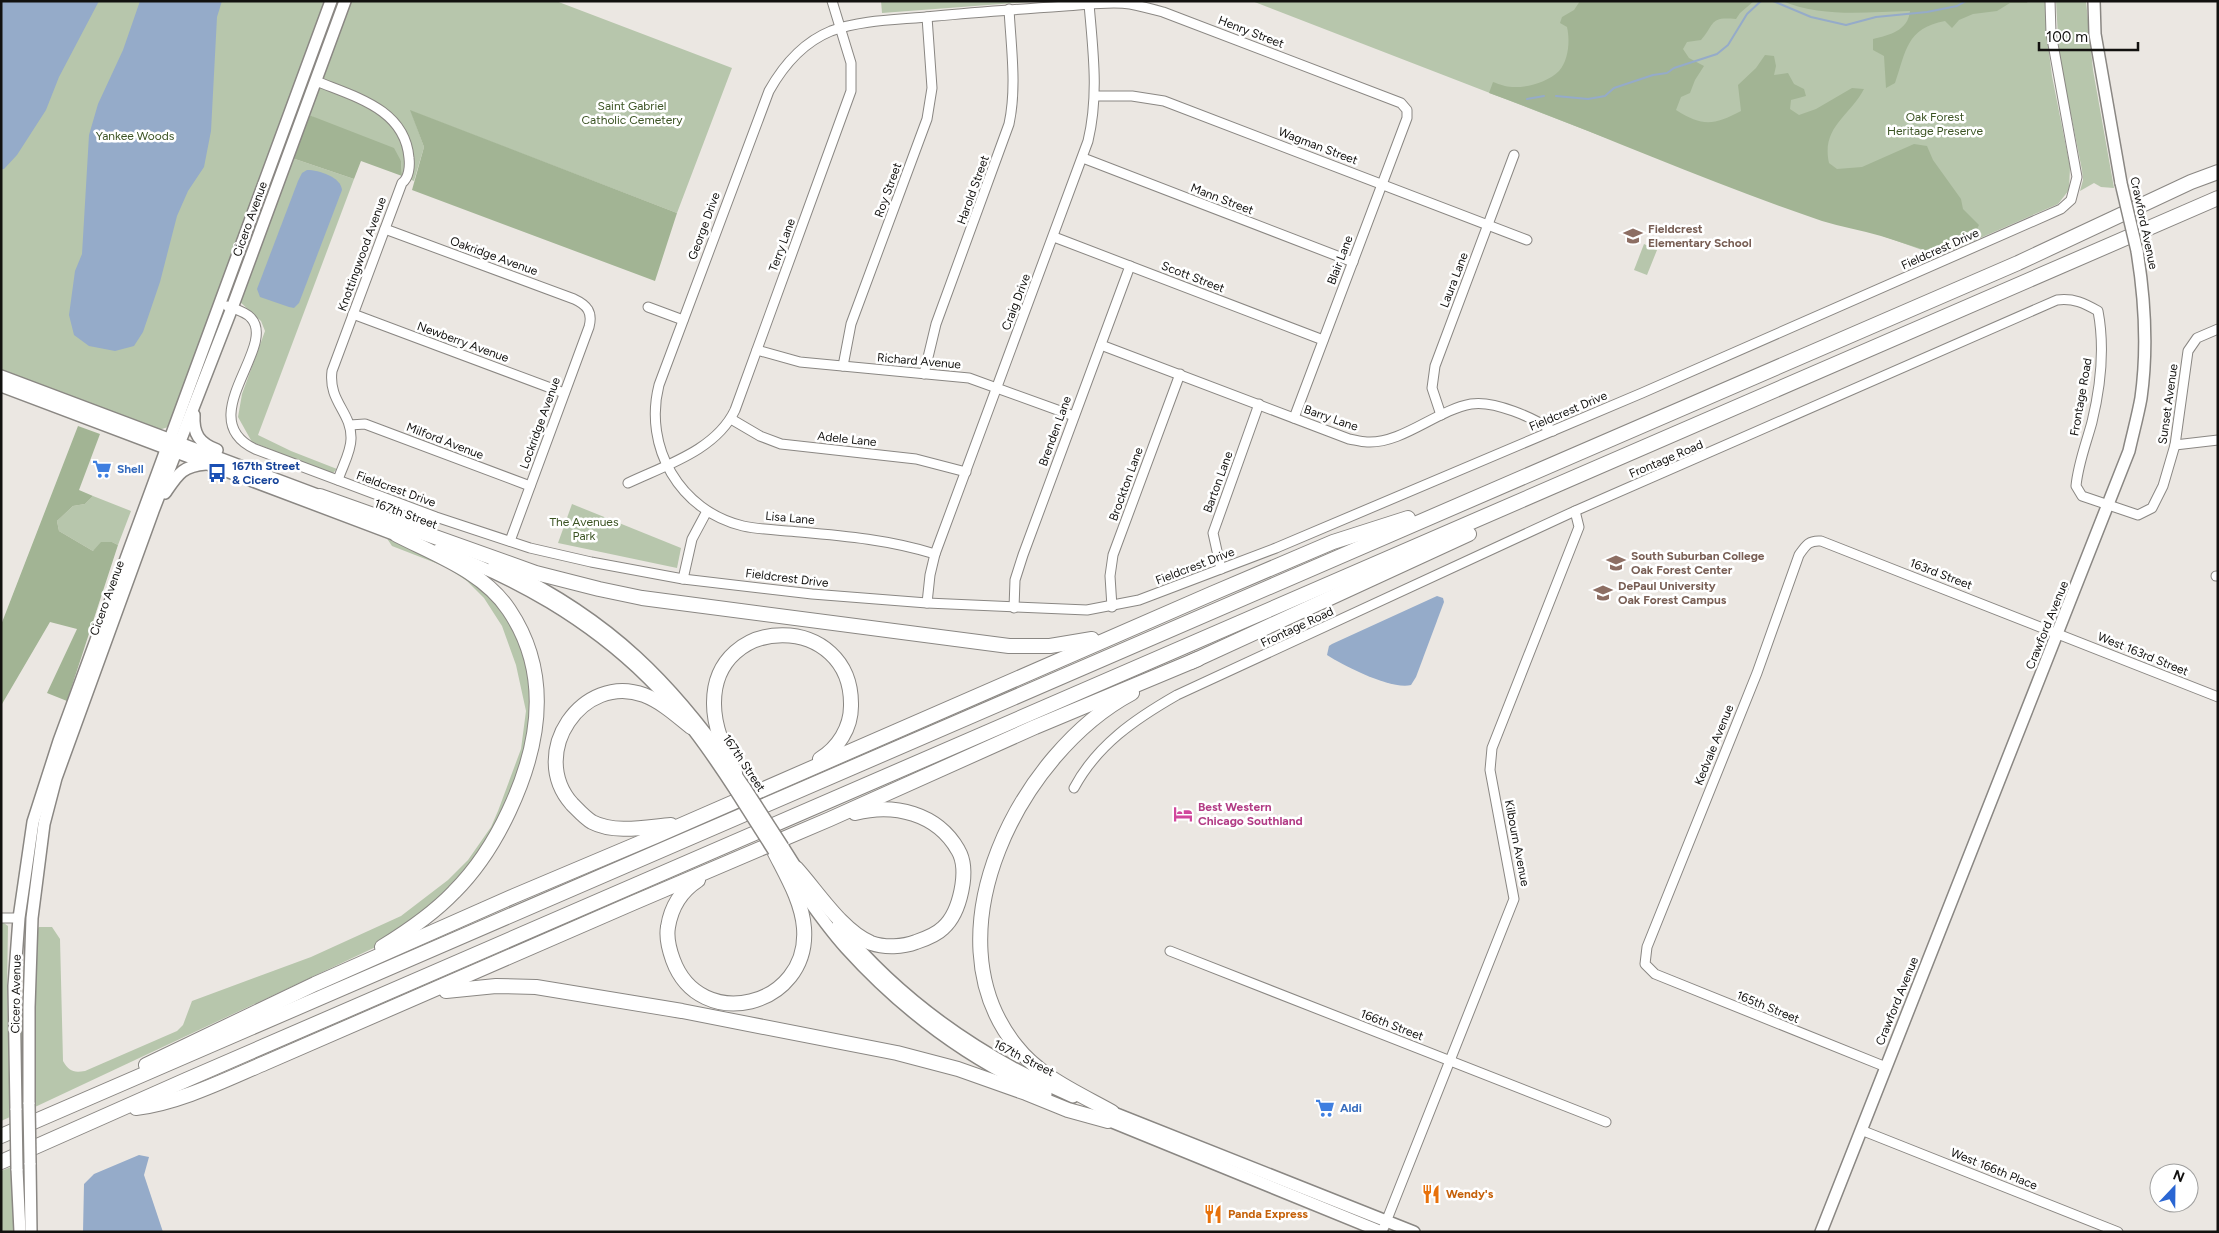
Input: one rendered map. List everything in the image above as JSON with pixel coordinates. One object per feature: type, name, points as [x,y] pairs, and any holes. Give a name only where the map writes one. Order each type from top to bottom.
[{"type":"highway","points":[[2156,198],[2196,172],[2218,162]]},
{"type":"highway","points":[[1,1136],[2018,263],[2156,198],[2218,172]]},
{"type":"highway","points":[[1,1162],[2218,198]]},
{"type":"highway","points":[[2200,206],[2218,204]]},
{"type":"highway","points":[[320,496],[536,572],[599,589],[673,603],[1009,646],[1072,643],[1134,627]]},
{"type":"highway","points":[[118,1111],[148,1107],[205,1088],[830,819],[1035,727],[1198,659],[1471,533],[1515,504]]},
{"type":"highway","points":[[41,1119],[180,1047],[315,984],[1134,627],[1333,542],[1409,518],[1451,509]]},
{"type":"highway","points":[[315,984],[373,954],[416,925],[454,893],[476,867],[497,836],[522,783],[533,746],[536,680],[530,651],[509,609],[490,588],[470,572],[397,535]]},
{"type":"highway","points":[[735,773],[716,721],[714,702],[719,677],[728,661],[744,646],[764,637],[790,635],[816,643],[837,660],[847,680],[851,702],[848,724],[836,746],[825,756],[796,771],[788,778]]},
{"type":"highway","points":[[1110,1116],[1033,1066],[1014,1045],[995,1011],[985,984],[979,948],[980,916],[986,886],[1008,828],[1026,797],[1051,762],[1086,726],[1122,699],[1198,659]]},
{"type":"highway","points":[[691,727],[662,704],[642,694],[624,692],[603,695],[584,704],[567,724],[560,736],[555,756],[556,774],[565,796],[578,810],[592,822],[616,828],[639,828],[672,824],[710,811]]},
{"type":"highway","points":[[796,868],[856,934],[872,943],[891,946],[910,944],[924,940],[944,928],[954,913],[962,894],[963,872],[960,852],[947,834],[922,816],[907,811],[889,809],[863,811],[830,819]]},
{"type":"highway","points":[[732,861],[723,868],[696,881],[681,895],[671,914],[668,942],[675,966],[692,987],[710,999],[739,1004],[764,998],[782,986],[798,966],[803,948],[804,927],[800,906],[778,849]]},
{"type":"highway","points":[[409,1001],[451,990],[496,986],[536,987],[596,996],[897,1053],[958,1069],[1068,1110],[1110,1116]]},
{"type":"main road","name":"Cicero Avenue","points":[[31,1232],[29,1007],[32,918],[44,824],[56,778],[153,511],[220,304],[331,1]]},
{"type":"main road","name":"Cicero Avenue","points":[[20,1232],[14,986],[19,918],[33,822],[58,741],[173,445],[194,409],[345,1]]},
{"type":"main road","name":"Crawford Avenue","points":[[1821,1232],[2109,505],[2129,451],[2141,400],[2145,325],[2143,288],[2121,183],[2095,34],[2094,1]]},
{"type":"main road","name":"167th Street","points":[[1,376],[173,445],[207,464],[454,555],[514,583],[576,619],[602,638],[648,678],[691,727],[740,790],[844,946],[877,981],[912,1013],[965,1051],[1033,1088],[1110,1116],[1383,1228],[1414,1232]]},
{"type":"main road","name":"167th Street","points":[[1,386],[320,496],[457,547],[518,575],[581,612],[607,631],[654,672],[698,721],[735,773],[740,790]]},
{"type":"main road","points":[[194,409],[195,432],[204,444],[248,461],[282,478],[295,487]]},
{"type":"main road","points":[[153,511],[179,472],[194,465],[207,464]]},
{"type":"main road","name":"167th Street","points":[[778,849],[796,868],[818,901],[850,940],[882,974],[918,1006],[969,1043],[1001,1062],[1110,1116]]},
{"type":"main road","points":[[19,918],[32,918]]},
{"type":"street","name":"Terry Lane","points":[[628,483],[710,441],[731,419],[851,91],[851,63],[832,1]]},
{"type":"street","name":"Fieldcrest Drive","points":[[220,304],[251,318],[256,326],[256,334],[230,412],[235,432],[249,446],[436,517],[555,554],[683,579],[822,595],[927,603],[1074,611],[1112,606],[1139,600],[1276,548],[1553,431],[2061,209],[2071,200],[2077,177],[2051,33],[2050,1]]},
{"type":"street","name":"Henry Street","points":[[840,29],[870,22],[1009,9],[1089,4],[1130,4],[1163,12],[1401,103],[1407,110]]},
{"type":"street","name":"Craig Drive","points":[[927,603],[930,575],[935,554],[1083,158],[1093,120],[1096,96],[1089,4]]},
{"type":"street","name":"Harold Street","points":[[924,374],[936,324],[1009,124],[1013,85],[1009,9]]},
{"type":"street","name":"Roy Street","points":[[843,366],[851,324],[927,119],[932,88],[927,17]]},
{"type":"street","name":"George Drive","points":[[666,465],[657,436],[656,401],[659,385],[769,91],[776,77],[804,47],[840,29]]},
{"type":"street","name":"Knottingwood Avenue","points":[[316,81],[382,110],[400,127],[408,149],[409,168],[405,181],[402,183],[332,371],[332,391],[350,425]]},
{"type":"street","name":"Wagman Street","points":[[1096,96],[1146,97],[1164,101],[1527,240]]},
{"type":"street","name":"Blair Lane","points":[[1294,418],[1407,118],[1407,110]]},
{"type":"street","name":"Laura Lane","points":[[1440,415],[1432,388],[1434,371],[1514,155]]},
{"type":"street","name":"Mann Street","points":[[1083,158],[1353,262]]},
{"type":"street","name":"Oakridge Avenue","points":[[385,229],[574,299],[586,306],[591,312]]},
{"type":"street","name":"Scott Street","points":[[1054,236],[1323,340]]},
{"type":"street","name":"Brenden Lane","points":[[1014,608],[1015,580],[1023,556],[1130,266]]},
{"type":"street","name":"Frontage Road","points":[[1074,788],[1084,769],[1112,739],[1144,714],[1177,695],[1575,512],[2057,300],[2071,298],[2083,302],[2098,311],[2102,333],[2101,371],[2092,422],[2078,470],[2076,486],[2082,496],[2109,505]]},
{"type":"street","points":[[648,307],[683,320]]},
{"type":"street","name":"Lockridge Avenue","points":[[510,541],[590,326],[591,312]]},
{"type":"street","name":"Newberry Avenue","points":[[353,314],[564,393]]},
{"type":"street","name":"Sunset Avenue","points":[[2109,505],[2138,515],[2152,508],[2163,486],[2175,445],[2188,351],[2197,338],[2218,329]]},
{"type":"street","name":"Barry Lane","points":[[1101,344],[1348,439],[1369,443],[1391,438],[1440,415],[1471,404],[1504,409],[1536,421],[1553,431]]},
{"type":"street","name":"Richard Avenue","points":[[757,350],[790,361],[969,378],[1074,416]]},
{"type":"street","name":"Brockton Lane","points":[[1112,606],[1110,576],[1113,555],[1180,374]]},
{"type":"street","name":"Barton Lane","points":[[1221,569],[1213,532],[1259,404]]},
{"type":"street","name":"Adele Lane","points":[[731,419],[760,436],[781,444],[916,458],[966,472]]},
{"type":"street","name":"Milford Avenue","points":[[350,425],[365,424],[530,486]]},
{"type":"street","points":[[338,480],[352,439],[350,425]]},
{"type":"street","points":[[2175,445],[2218,440]]},
{"type":"street","name":"Lisa Lane","points":[[666,465],[686,493],[707,511],[743,526],[880,540],[908,545],[935,554]]},
{"type":"street","points":[[683,579],[692,539],[707,511]]},
{"type":"street","name":"Kilbourn Avenue","points":[[1383,1228],[1514,899],[1490,770],[1492,748],[1579,527],[1575,512]]},
{"type":"street","name":"163rd Street","points":[[1814,541],[1821,541],[2058,633]]},
{"type":"street","name":"Kedvale Avenue","points":[[1645,964],[1647,947],[1757,673],[1799,555],[1806,544],[1814,541]]},
{"type":"street","name":"West 163rd Street","points":[[2058,633],[2218,697]]},
{"type":"street","points":[[1,918],[19,918]]},
{"type":"street","name":"166th Street","points":[[1170,952],[1606,1122]]},
{"type":"street","name":"165th Street","points":[[1645,964],[1655,974],[1886,1067]]},
{"type":"street","name":"West 166th Place","points":[[1861,1130],[2118,1232]]},
{"type":"green space","name":"Yankee Woods","points":[[1,1],[328,1],[168,427],[159,430],[1,371]]},
{"type":"green space","name":"Saint Gabriel Catholic Cemetery","points":[[350,1],[556,1],[732,68],[677,213],[411,111],[424,147],[414,181],[402,176],[401,161],[309,115]]},
{"type":"green space","points":[[881,1],[1043,1],[882,13]]},
{"type":"green space","name":"Oak Forest Heritage Preserve","points":[[1252,1],[2046,1],[2046,29],[2052,76],[2070,167],[2069,190],[2058,204],[1939,256],[1601,136]]},
{"type":"green space","points":[[1580,1],[1754,1],[1736,19],[1717,20],[1701,40],[1687,42],[1683,49],[1689,58],[1704,66],[1695,80],[1690,93],[1681,97],[1676,110],[1694,119],[1708,122],[1723,119],[1741,111],[1738,85],[1756,68],[1765,55],[1774,56],[1776,66],[1774,75],[1788,73],[1794,84],[1804,89],[1806,96],[1791,100],[1790,109],[1799,115],[1816,109],[1852,88],[1864,89],[1833,131],[1829,140],[1829,163],[1837,169],[1862,167],[1914,144],[1927,146],[1933,160],[1961,199],[1963,209],[1979,225],[1976,231],[1961,235],[1928,251],[1874,234],[1829,223],[1738,191],[1489,93],[1493,82],[1510,87],[1537,84],[1559,71],[1567,56],[1568,44],[1567,27],[1560,23],[1562,17],[1574,10]]},
{"type":"green space","points":[[1782,1],[2028,1],[2027,3],[2010,3],[1997,11],[1973,14],[1959,20],[1952,28],[1945,21],[1922,29],[1905,52],[1895,83],[1886,88],[1884,56],[1873,50],[1873,39],[1891,34],[1902,28],[1910,11],[1829,12]]},
{"type":"green space","points":[[2056,1],[2086,1],[2093,70],[2114,188],[2101,187],[2094,183],[2080,191],[2083,180],[2082,170],[2059,55]]},
{"type":"green space","points":[[410,110],[677,213],[655,281],[412,190],[424,147]]},
{"type":"green space","points":[[309,115],[394,148],[401,161],[402,176],[361,161],[354,179],[292,158]]},
{"type":"green space","points":[[292,158],[354,179],[258,435],[291,451],[337,469],[332,474],[252,442],[238,417],[242,394],[265,331],[261,321],[239,301]]},
{"type":"green space","points":[[1644,244],[1657,250],[1647,275],[1634,270]]},
{"type":"green space","points":[[78,426],[100,434],[79,490],[93,496],[85,504],[73,506],[57,521],[59,531],[93,551],[101,542],[112,542],[118,545],[67,701],[47,693],[77,629],[50,622],[2,704],[1,625]]},
{"type":"green space","points":[[93,496],[131,511],[118,545],[112,542],[93,551],[59,531],[57,521],[73,506],[85,504]]},
{"type":"green space","name":"The Avenues Park","points":[[572,504],[681,548],[677,568],[558,543]]},
{"type":"green space","points":[[386,537],[457,568],[497,603],[524,652],[531,681],[533,711],[524,761],[490,837],[467,871],[442,897],[382,944],[35,1107],[33,1014],[35,931],[39,927],[52,927],[60,939],[63,1061],[72,1070],[77,1072],[85,1071],[177,1031],[183,1025],[192,1001],[311,957],[401,916],[448,880],[468,860],[491,827],[521,749],[526,711],[516,665],[502,626],[484,598],[467,581],[446,567],[392,546]]},
{"type":"green space","points":[[1,921],[8,926],[7,989],[10,1117],[1,1121]]},
{"type":"green space","points":[[20,983],[24,1089],[20,1090]]},
{"type":"green space","points":[[11,1167],[14,1232],[1,1232],[1,1171]]},
{"type":"water","points":[[1,1],[99,1],[59,77],[46,110],[17,155],[4,169],[1,169]]},
{"type":"water","points":[[140,1],[222,1],[217,17],[211,131],[204,167],[188,191],[177,216],[160,282],[143,332],[134,346],[115,351],[89,346],[74,335],[69,315],[75,271],[82,254],[89,135],[98,104],[123,50]]},
{"type":"water","points":[[307,170],[329,175],[338,181],[342,190],[299,303],[294,308],[260,297],[257,289],[298,181],[302,173]]},
{"type":"water","points":[[1437,596],[1443,598],[1444,602],[1416,677],[1411,685],[1402,686],[1380,681],[1356,671],[1327,655],[1329,646],[1332,644]]},
{"type":"water","points":[[139,1155],[149,1157],[144,1175],[163,1232],[83,1232],[84,1184],[94,1174]]},
{"type":"waterway","points":[[1556,96],[1588,99],[1605,96],[1614,88],[1653,75],[1667,73],[1674,68],[1717,54],[1728,45],[1747,14],[1761,1]]},
{"type":"waterway","points":[[1773,1],[1811,17],[1846,25],[1876,17],[1927,12],[1957,6],[1966,1]]},
{"type":"waterway","points":[[1527,99],[1544,96]]},
{"type":"place","name":"Fieldcrest Elementary School","points":[[1633,236]]},
{"type":"place","name":"Shell","points":[[102,469]]},
{"type":"place","name":"167th Street & Cicero","points":[[217,473]]},
{"type":"place","name":"South Suburban College Oak Forest Center","points":[[1616,563]]},
{"type":"place","name":"DePaul University Oak Forest Campus","points":[[1603,593]]},
{"type":"place","name":"Best Western Chicago Southland","points":[[1183,814]]},
{"type":"place","name":"Aldi","points":[[1325,1108]]},
{"type":"place","name":"Wendy's","points":[[1431,1194]]},
{"type":"place","name":"Panda Express","points":[[1213,1214]]}]
